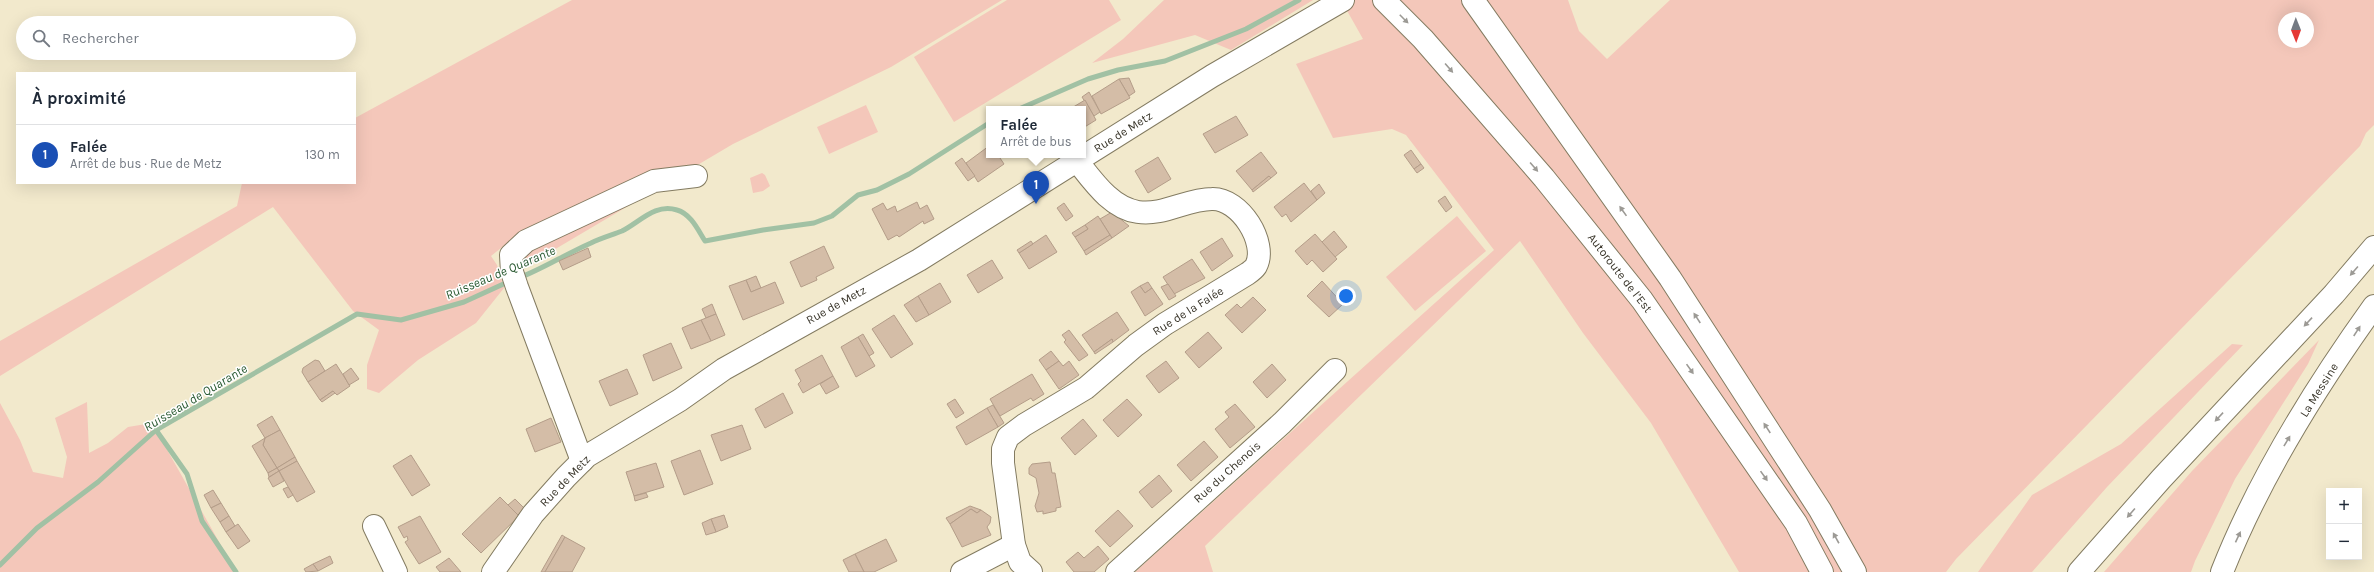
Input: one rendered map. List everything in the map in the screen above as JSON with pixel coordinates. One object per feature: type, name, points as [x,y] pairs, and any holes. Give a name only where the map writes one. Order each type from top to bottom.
[{"type":"main road","name":"Rue de Metz","points":[[1086,155],[1212,76],[1343,0]]},
{"type":"main road","name":"Autoroute de l’Est","points":[[1384,0],[1423,39],[1544,178],[1642,300],[1796,523],[1822,572]]},
{"type":"main road","points":[[1476,3],[1670,278],[1820,510],[1855,572]]},
{"type":"main road","name":"Rue de Metz","points":[[493,572],[533,514],[582,461],[680,400],[724,369],[919,260],[1082,158]]},
{"type":"main road","name":"Rue de la Falée","points":[[1031,572],[1020,562],[1014,545],[1003,463],[1003,449],[1008,438],[1024,425],[1086,388],[1136,345],[1165,324],[1247,274],[1256,266],[1258,254],[1255,235],[1247,218],[1237,207],[1226,201],[1214,199],[1196,201],[1155,212],[1138,212],[1114,202],[1098,187],[1077,161]]},
{"type":"main road","points":[[582,461],[514,279],[512,255],[526,241],[654,181],[696,176]]},
{"type":"main road","points":[[2079,572],[2161,479],[2334,294],[2374,248]]},
{"type":"main road","name":"La Messine","points":[[2222,572],[2267,475],[2314,396],[2374,306]]},
{"type":"main road","name":"Rue du Chenois","points":[[1117,572],[1282,423],[1336,370]]},
{"type":"main road","points":[[374,526],[396,572]]},
{"type":"main road","points":[[962,572],[1014,545]]},
{"type":"shaded area","points":[[572,0],[1002,0],[891,67],[733,144],[530,264],[518,252],[604,212],[688,164],[543,222],[516,236],[491,256],[497,265],[504,288],[476,323],[418,360],[379,393],[367,389],[367,365],[379,330],[353,311],[273,207],[0,376],[0,341],[237,206],[242,184],[356,184],[356,117]]},
{"type":"shaded area","points":[[1007,0],[1109,0],[1121,20],[954,122],[914,57]]},
{"type":"shaded area","points":[[1164,0],[1313,0],[1231,50],[1195,35],[1092,63],[1123,39]]},
{"type":"shaded area","points":[[1341,0],[1568,0],[1579,31],[1607,59],[1670,0],[2374,0],[2374,125],[2366,133],[2360,146],[1956,559],[1946,572],[1739,572],[1651,423],[1583,333],[1520,241],[1205,546],[1213,572],[1135,572],[1494,250],[1406,135],[1392,129],[1333,138],[1296,64],[1363,39]]},
{"type":"shaded area","points":[[866,105],[878,132],[829,154],[817,127]]},
{"type":"shaded area","points":[[762,173],[765,175],[770,186],[763,191],[753,193],[750,178]]},
{"type":"shaded area","points":[[1457,216],[1486,251],[1415,311],[1386,277]]},
{"type":"shaded area","points":[[2319,340],[2308,364],[2235,479],[2191,572],[2104,572],[2192,471]]},
{"type":"shaded area","points":[[2232,344],[2243,345],[2107,487],[2032,572],[1978,572],[2032,495],[2121,444]]},
{"type":"shaded area","points":[[87,402],[89,453],[108,443],[128,427],[152,423],[236,572],[0,572],[0,403],[20,440],[33,472],[63,478],[67,457],[55,418]]},
{"type":"building","points":[[1129,78],[1135,92],[1129,96],[1119,79]]},
{"type":"building","points":[[1119,79],[1130,98],[1101,114],[1092,96]]},
{"type":"building","points":[[1089,92],[1100,112],[1094,116],[1082,97]]},
{"type":"building","points":[[1085,100],[1096,120],[1086,126],[1086,106],[1075,106]]},
{"type":"building","points":[[1236,116],[1248,135],[1215,153],[1203,134]]},
{"type":"building","points":[[986,148],[986,158],[1000,158],[1004,164],[978,182],[966,163]]},
{"type":"building","points":[[1411,150],[1421,164],[1414,169],[1404,155]]},
{"type":"building","points":[[1261,152],[1277,173],[1271,178],[1269,176],[1252,190],[1236,171]]},
{"type":"building","points":[[1158,157],[1171,179],[1148,193],[1135,171]]},
{"type":"building","points":[[962,158],[975,176],[968,181],[955,163]]},
{"type":"building","points":[[1421,164],[1424,168],[1417,173],[1414,169]]},
{"type":"building","points":[[1269,176],[1271,178],[1253,192],[1252,190]]},
{"type":"building","points":[[1304,183],[1317,200],[1291,222],[1286,214],[1282,217],[1274,207]]},
{"type":"building","points":[[1319,184],[1325,193],[1317,200],[1311,191]]},
{"type":"building","points":[[1445,196],[1452,207],[1446,212],[1438,201]]},
{"type":"building","points":[[917,202],[920,209],[927,205],[934,219],[924,224],[923,221],[899,237],[897,235],[888,240],[872,209],[883,203],[887,210],[895,206],[897,212]]},
{"type":"building","points":[[1064,203],[1073,216],[1066,221],[1057,208]]},
{"type":"building","points":[[1112,212],[1129,226],[1112,238],[1100,219]]},
{"type":"building","points":[[1098,216],[1110,235],[1084,251],[1075,237],[1088,229],[1085,225]]},
{"type":"building","points":[[1085,225],[1088,229],[1075,237],[1072,233]]},
{"type":"building","points":[[1334,231],[1347,247],[1335,257],[1322,242]]},
{"type":"building","points":[[1315,234],[1337,259],[1323,272],[1312,260],[1307,265],[1295,251]]},
{"type":"building","points":[[1046,235],[1057,252],[1029,269],[1019,253]]},
{"type":"building","points":[[1110,235],[1112,238],[1086,255],[1084,251]]},
{"type":"building","points":[[1222,238],[1233,256],[1212,271],[1200,252]]},
{"type":"building","points":[[1031,241],[1033,244],[1019,253],[1017,250]]},
{"type":"building","points":[[824,246],[834,268],[816,277],[817,280],[801,287],[790,262]]},
{"type":"building","points":[[588,248],[591,257],[563,270],[559,261]]},
{"type":"building","points":[[1192,259],[1205,278],[1174,294],[1163,277]]},
{"type":"building","points":[[992,260],[1003,278],[978,293],[967,275]]},
{"type":"building","points":[[756,276],[761,288],[751,292],[746,280]]},
{"type":"building","points":[[746,280],[751,292],[775,282],[784,303],[743,320],[729,286]]},
{"type":"building","points":[[1322,281],[1343,304],[1329,317],[1307,296]]},
{"type":"building","points":[[1148,282],[1152,288],[1145,293],[1140,286]]},
{"type":"building","points":[[940,283],[951,302],[929,315],[918,296]]},
{"type":"building","points":[[1168,284],[1176,296],[1169,300],[1161,287]]},
{"type":"building","points":[[1140,286],[1145,293],[1152,288],[1163,304],[1145,316],[1131,292]]},
{"type":"building","points":[[918,296],[929,315],[916,322],[904,305]]},
{"type":"building","points":[[1253,297],[1266,310],[1242,333],[1225,315],[1237,304],[1241,308]]},
{"type":"building","points":[[712,304],[716,314],[706,318],[702,309]]},
{"type":"building","points":[[1117,312],[1129,330],[1113,342],[1112,339],[1094,352],[1082,335]]},
{"type":"building","points":[[716,314],[725,335],[711,341],[701,320]]},
{"type":"building","points":[[894,315],[913,344],[891,358],[872,329]]},
{"type":"building","points":[[701,320],[711,341],[691,349],[682,328]]},
{"type":"building","points":[[1069,330],[1088,355],[1079,361],[1064,342],[1066,340],[1062,335]]},
{"type":"building","points":[[1208,332],[1222,348],[1199,368],[1185,352]]},
{"type":"building","points":[[863,334],[874,353],[869,356],[858,337]]},
{"type":"building","points":[[858,337],[875,366],[856,377],[841,347]]},
{"type":"building","points":[[1112,339],[1113,342],[1095,354],[1094,352]]},
{"type":"building","points":[[671,343],[682,368],[653,381],[643,355]]},
{"type":"building","points":[[1051,351],[1059,361],[1046,370],[1039,360]]},
{"type":"building","points":[[822,355],[833,376],[803,393],[798,384],[801,381],[795,370]]},
{"type":"building","points":[[315,360],[319,361],[325,371],[308,382],[302,372],[303,368]]},
{"type":"building","points":[[1059,361],[1063,366],[1069,361],[1079,375],[1059,389],[1046,370]]},
{"type":"building","points":[[1166,361],[1179,378],[1159,393],[1146,376]]},
{"type":"building","points":[[336,364],[350,386],[337,395],[333,391],[320,400],[308,382]]},
{"type":"building","points":[[1272,364],[1286,380],[1267,398],[1253,382]]},
{"type":"building","points":[[351,368],[359,379],[349,385],[343,374]]},
{"type":"building","points":[[627,369],[638,394],[610,406],[599,381]]},
{"type":"building","points":[[1032,374],[1044,394],[1033,401],[1031,398],[1000,416],[990,399]]},
{"type":"building","points":[[833,376],[839,387],[826,394],[820,384]]},
{"type":"building","points":[[333,391],[335,393],[322,402],[320,400]]},
{"type":"building","points":[[783,393],[793,413],[765,428],[755,409]]},
{"type":"building","points":[[955,399],[964,413],[956,418],[947,404]]},
{"type":"building","points":[[1127,399],[1142,415],[1118,437],[1103,420]]},
{"type":"building","points":[[1235,404],[1255,427],[1230,448],[1215,429],[1229,417],[1225,412]]},
{"type":"building","points":[[993,405],[1004,423],[998,427],[987,408]]},
{"type":"building","points":[[987,408],[998,427],[966,445],[956,427]]},
{"type":"building","points":[[272,416],[280,430],[265,438],[257,425]]},
{"type":"building","points":[[551,418],[561,442],[535,452],[526,429]]},
{"type":"building","points":[[1083,419],[1097,436],[1075,455],[1061,438]]},
{"type":"building","points":[[742,425],[751,449],[721,461],[711,435]]},
{"type":"building","points":[[280,430],[295,457],[277,468],[263,445],[265,438]]},
{"type":"building","points":[[265,438],[263,445],[277,468],[268,473],[252,446]]},
{"type":"building","points":[[1204,441],[1218,457],[1191,481],[1177,465]]},
{"type":"building","points":[[700,450],[713,484],[684,495],[671,461]]},
{"type":"building","points":[[411,455],[430,485],[412,496],[393,466]]},
{"type":"building","points":[[295,457],[297,461],[279,471],[277,468]]},
{"type":"building","points":[[297,461],[315,492],[297,502],[279,471]]},
{"type":"building","points":[[1050,462],[1052,473],[1055,473],[1061,507],[1056,508],[1056,511],[1043,514],[1043,511],[1037,512],[1035,506],[1039,493],[1036,478],[1029,474],[1029,468],[1032,464]]},
{"type":"building","points":[[656,463],[664,487],[634,496],[626,472]]},
{"type":"building","points":[[277,468],[279,471],[269,477],[268,473]]},
{"type":"building","points":[[279,471],[284,481],[273,487],[268,478]]},
{"type":"building","points":[[1159,475],[1172,491],[1152,508],[1139,492]]},
{"type":"building","points":[[288,487],[293,495],[288,498],[283,489]]},
{"type":"building","points":[[213,490],[221,503],[211,508],[204,495]]},
{"type":"building","points":[[646,493],[648,497],[635,501],[634,496]]},
{"type":"building","points":[[500,497],[519,516],[481,553],[462,534]]},
{"type":"building","points":[[515,499],[525,509],[518,515],[508,505]]},
{"type":"building","points":[[221,503],[229,516],[220,522],[211,508]]},
{"type":"building","points":[[970,506],[981,510],[977,513],[971,509],[950,524],[946,518]]},
{"type":"building","points":[[971,509],[977,513],[981,510],[991,517],[990,523],[987,527],[991,535],[962,547],[950,524]]},
{"type":"building","points":[[1118,510],[1133,526],[1110,547],[1095,531]]},
{"type":"building","points":[[724,515],[728,527],[716,532],[711,519]]},
{"type":"building","points":[[229,516],[235,526],[226,532],[220,522]]},
{"type":"building","points":[[420,516],[441,552],[419,564],[405,542],[408,540],[407,536],[404,538],[398,527]]},
{"type":"building","points":[[711,519],[716,532],[706,535],[702,523]]},
{"type":"building","points":[[238,524],[250,541],[238,549],[226,532]]},
{"type":"building","points":[[562,535],[565,537],[545,572],[541,572]]},
{"type":"building","points":[[565,537],[585,548],[572,572],[545,572]]},
{"type":"building","points":[[886,539],[897,561],[874,572],[864,572],[855,554]]},
{"type":"building","points":[[1098,546],[1109,559],[1094,572],[1074,572],[1066,562],[1078,552],[1084,558]]},
{"type":"building","points":[[855,554],[864,572],[849,572],[843,560]]},
{"type":"building","points":[[330,556],[333,563],[318,571],[313,564]]},
{"type":"building","points":[[449,558],[461,572],[440,572],[436,567]]},
{"type":"building","points":[[313,564],[318,571],[306,572],[304,569]]},
{"type":"waterway","name":"Ruisseau de Quarante","points":[[1026,106],[1088,79],[1118,70],[1165,61],[1246,29],[1299,0]]},
{"type":"waterway","name":"Ruisseau de Quarante","points":[[519,278],[595,241],[622,231],[648,214],[662,209],[677,210],[682,212],[694,223],[705,241],[763,230],[814,223],[832,216],[858,195],[877,190],[909,174],[986,125]]},
{"type":"waterway","name":"Ruisseau de Quarante","points":[[0,565],[37,528],[98,482],[156,430],[357,314],[401,320],[464,302],[510,281]]},
{"type":"waterway","points":[[156,430],[187,474],[202,521],[236,572]]},
{"type":"place","name":"Falée","points":[[1036,204]]}]
